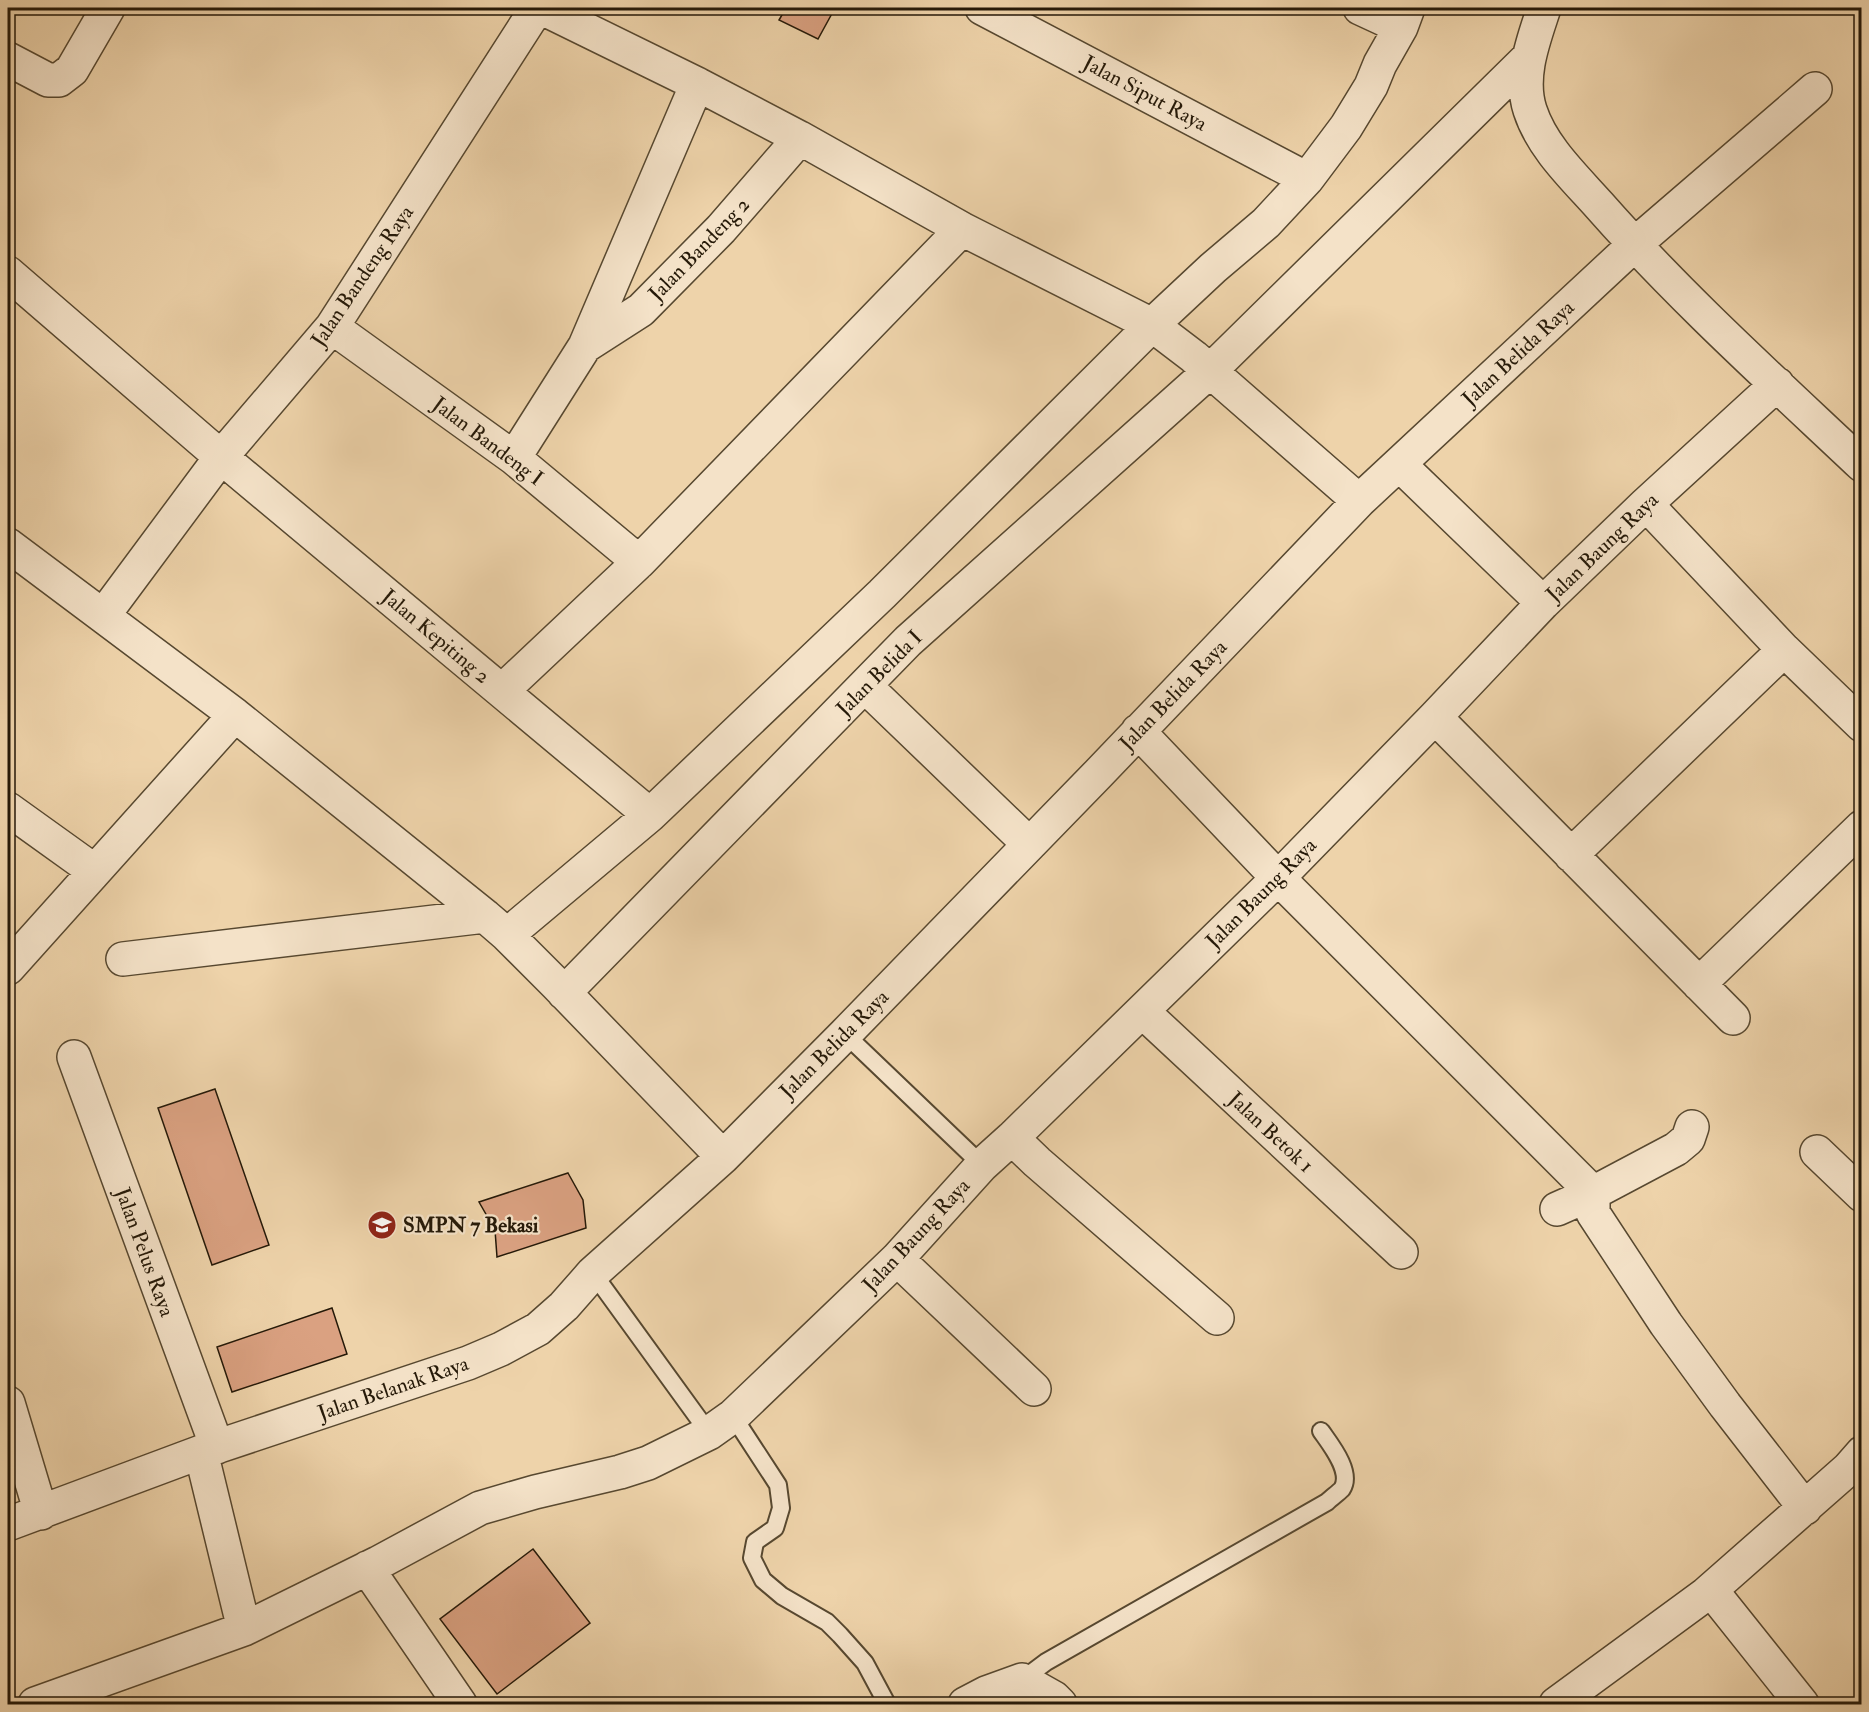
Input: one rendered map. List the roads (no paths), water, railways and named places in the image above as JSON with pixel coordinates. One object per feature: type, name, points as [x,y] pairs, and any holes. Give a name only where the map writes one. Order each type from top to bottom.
[{"type":"street","points":[[8,59],[48,80],[59,80],[72,70],[108,8]]},
{"type":"street","points":[[540,8],[697,84],[800,138],[1183,349],[1359,501]]},
{"type":"street","name":"Jalan Bandeng Raya","points":[[103,616],[221,457],[332,327],[540,8]]},
{"type":"street","name":"Jalan Siput Raya","points":[[982,8],[1307,179]]},
{"type":"street","points":[[1183,349],[1213,268],[1266,223],[1307,179],[1330,150],[1355,114],[1405,17],[1360,8]]},
{"type":"street","points":[[1544,8],[1529,57],[1526,88],[1530,109],[1556,157],[1634,244],[1862,465]]},
{"type":"street","points":[[123,959],[502,931],[650,816],[882,594],[1183,349],[1529,57]]},
{"type":"street","points":[[514,458],[585,346],[697,84]]},
{"type":"street","name":"Jalan Belida Raya","points":[[723,1157],[845,1034],[1359,501],[1634,244],[1815,89]]},
{"type":"street","name":"Jalan Bandeng 2","points":[[585,346],[641,310],[721,229],[800,138]]},
{"type":"street","points":[[502,691],[639,562],[962,229]]},
{"type":"street","name":"Jalan Kepiting 2","points":[[8,273],[221,457],[650,816]]},
{"type":"street","name":"Jalan Bandeng I","points":[[332,327],[514,458],[639,562]]},
{"type":"street","name":"Jalan Belida I","points":[[560,988],[865,686],[1183,349]]},
{"type":"street","name":"Jalan Baung Raya","points":[[35,1704],[244,1629],[367,1568],[480,1508],[639,1466],[730,1417],[897,1259],[982,1165],[1278,878],[1543,603],[1646,504],[1777,384]]},
{"type":"street","points":[[1399,464],[1543,603]]},
{"type":"street","points":[[1646,504],[1784,650],[1862,725]]},
{"type":"street","points":[[8,545],[235,714],[502,931],[723,1157]]},
{"type":"street","points":[[1571,855],[1784,650]]},
{"type":"street","points":[[865,686],[1029,844]]},
{"type":"street","points":[[8,968],[93,870],[235,714]]},
{"type":"street","points":[[1435,717],[1733,1018]]},
{"type":"street","points":[[1138,730],[1278,878],[1593,1193],[1593,1213],[1660,1315],[1725,1405],[1805,1508]]},
{"type":"street","points":[[8,809],[93,870]]},
{"type":"street","points":[[1699,984],[1862,826]]},
{"type":"street","name":"Jalan Betok 1","points":[[1142,1011],[1401,1252]]},
{"type":"street","name":"Jalan Pelus Raya","points":[[74,1057],[209,1449],[244,1629]]},
{"type":"street","points":[[1557,1209],[1593,1193],[1676,1149],[1688,1139],[1692,1127]]},
{"type":"street","points":[[1012,1138],[1217,1318]]},
{"type":"street","points":[[1817,1152],[1862,1195]]},
{"type":"street","name":"Jalan Belanak Raya","points":[[8,1524],[209,1449],[428,1377],[501,1349],[538,1329],[564,1306],[593,1273],[723,1157]]},
{"type":"street","points":[[897,1259],[1034,1389]]},
{"type":"street","points":[[8,1403],[41,1513]]},
{"type":"street","points":[[1556,1704],[1711,1590],[1805,1508],[1862,1454]]},
{"type":"street","points":[[367,1568],[460,1704]]},
{"type":"street","points":[[1711,1590],[1802,1704]]},
{"type":"street","points":[[965,1704],[986,1693],[1022,1680],[1054,1698],[1060,1704]]},
{"type":"lane","points":[[845,1034],[982,1165]]},
{"type":"lane","points":[[593,1273],[730,1417],[778,1485],[781,1508],[776,1528],[756,1542],[752,1558],[763,1580],[782,1596],[827,1623],[840,1635],[865,1664],[887,1704]]},
{"type":"lane","points":[[1022,1680],[1046,1662],[1327,1502],[1342,1488],[1345,1478],[1342,1463],[1321,1431]]},
{"type":"place","name":"SMPN 7 Bekasi","points":[[382,1225]]}]
